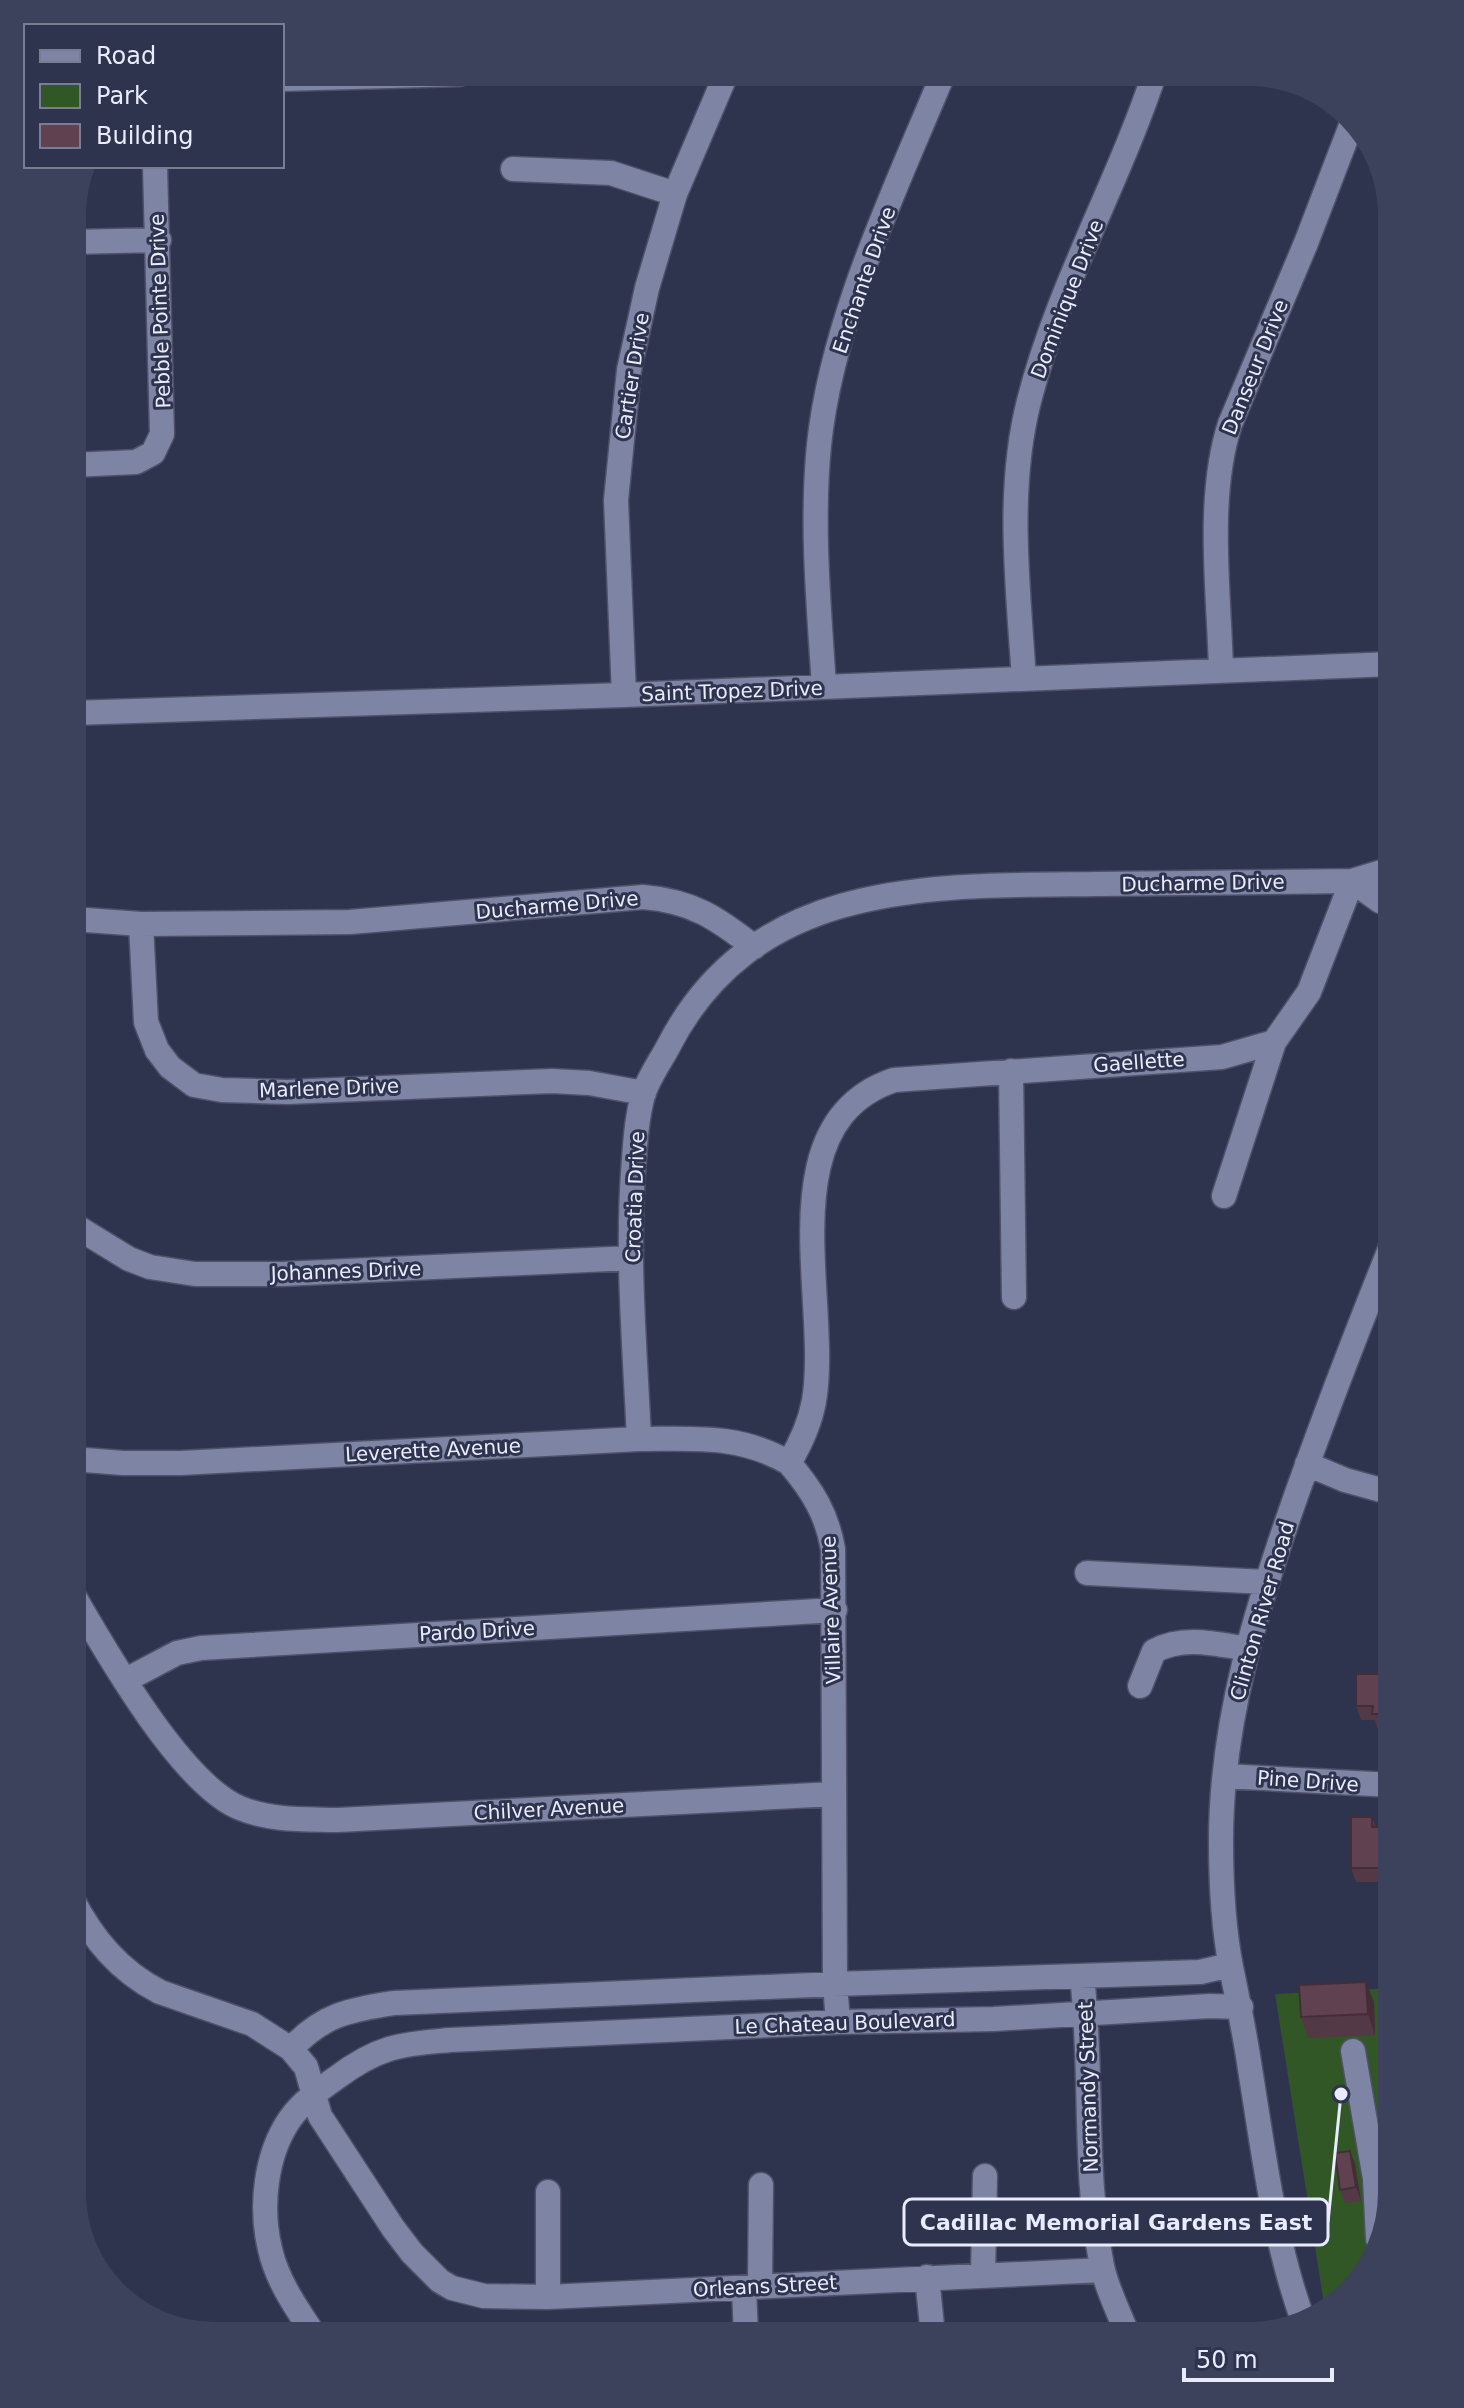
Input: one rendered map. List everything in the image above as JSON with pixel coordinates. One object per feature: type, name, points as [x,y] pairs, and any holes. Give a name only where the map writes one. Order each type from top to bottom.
[{"type":"street","name":"Cartier Drive","points":[[624,695],[616,500],[629,370],[647,288],[675,194],[721,86]]},
{"type":"street","name":"Enchante Drive","points":[[824,687],[816,568],[817,471],[828,394],[855,293],[938,86]]},
{"type":"street","name":"Dominique Drive","points":[[1024,679],[1015,535],[1018,475],[1028,402],[1044,350],[1126,153],[1150,86]]},
{"type":"street","name":"Danseur Drive","points":[[1221,670],[1216,489],[1222,447],[1348,133]]},
{"type":"street","name":"Pebble Pointe Drive","points":[[86,464],[136,462],[153,453],[162,434],[155,168]]},
{"type":"street","points":[[513,169],[611,173],[675,194]]},
{"type":"street","points":[[86,242],[159,240]]},
{"type":"street","name":"Saint Tropez Drive","points":[[86,713],[624,695],[1378,664]]},
{"type":"street","name":"Ducharme Drive","points":[[86,920],[141,924],[350,922],[643,897],[695,907],[726,925],[754,947],[779,931],[838,905],[903,893],[1049,885],[1352,881],[1378,873]]},
{"type":"street","points":[[1224,1196],[1274,1042],[1309,992],[1352,881],[1378,900]]},
{"type":"street","name":"Marlene Drive","points":[[141,924],[146,1022],[157,1050],[170,1067],[194,1085],[222,1090],[287,1092],[552,1081],[589,1083],[644,1093]]},
{"type":"street","name":"Croatia Drive","points":[[639,1439],[631,1197],[636,1131],[644,1093],[690,1008],[714,981],[754,947]]},
{"type":"street","name":"Gaellette","points":[[789,1463],[800,1444],[814,1399],[817,1361],[813,1208],[817,1170],[824,1145],[836,1122],[861,1095],[894,1080],[1222,1057],[1274,1042]]},
{"type":"street","points":[[1011,1071],[1014,1297]]},
{"type":"street","name":"Johannes Drive","points":[[86,1233],[129,1259],[165,1269],[224,1276],[631,1258]]},
{"type":"street","name":"Clinton River Road","points":[[1300,2311],[1273,2211],[1241,2007],[1230,1965],[1222,1880],[1225,1776],[1237,1685],[1266,1582],[1336,1383],[1378,1279]]},
{"type":"street","name":"Leverette Avenue","points":[[86,1460],[181,1463],[639,1439],[728,1440],[753,1445],[789,1463]]},
{"type":"street","name":"Villaire Avenue","points":[[789,1463],[812,1491],[829,1529],[835,1610],[835,1984],[838,2022]]},
{"type":"street","points":[[1307,1464],[1345,1480],[1378,1489]]},
{"type":"street","points":[[1087,1573],[1266,1582]]},
{"type":"street","name":"Pardo Drive","points":[[126,1680],[177,1653],[201,1648],[835,1610]]},
{"type":"street","name":"Chilver Avenue","points":[[86,1616],[170,1746],[199,1780],[220,1797],[264,1816],[338,1820],[834,1794]]},
{"type":"street","points":[[1140,1686],[1154,1651],[1168,1643],[1194,1641],[1248,1649]]},
{"type":"street","name":"Pine Drive","points":[[1225,1776],[1378,1784]]},
{"type":"street","points":[[86,1926],[123,1969],[147,1986],[252,2024],[291,2049]]},
{"type":"street","name":"Le Chateau Boulevard","points":[[291,2049],[316,2026],[344,2012],[394,2003],[1200,1972],[1230,1965]]},
{"type":"street","name":"Normandy Street","points":[[1082,1976],[1087,2015],[1089,2156],[1094,2212],[1103,2270],[1123,2322]]},
{"type":"street","points":[[449,2000],[450,2040]]},
{"type":"street","name":"Le Chateau Boulevard","points":[[307,2322],[279,2275],[270,2249],[265,2214],[268,2175],[291,2117],[315,2093],[350,2068],[387,2050],[412,2043],[450,2040],[1241,2007]]},
{"type":"street","name":"Orleans Street","points":[[291,2049],[306,2067],[320,2116],[393,2228],[429,2272],[452,2288],[466,2292],[484,2296],[548,2297],[1103,2270]]},
{"type":"street","points":[[1353,2051],[1375,2179],[1377,2212]]},
{"type":"street","points":[[983,2275],[985,2176]]},
{"type":"street","points":[[748,2322],[761,2185]]},
{"type":"street","points":[[548,2192],[548,2297]]},
{"type":"street","points":[[927,2277],[932,2322]]},
{"type":"green space","points":[[1378,1989],[1377,2210],[1361,2257],[1340,2284],[1323,2298],[1275,1994]]},
{"type":"building","points":[[1356,1674],[1378,1674],[1378,1714],[1372,1714],[1373,1706],[1356,1706]]},
{"type":"building","points":[[1351,1817],[1372,1817],[1372,1827],[1378,1827],[1378,1868],[1351,1868]]},
{"type":"building","points":[[1366,1982],[1368,2014],[1301,2017],[1299,1985]]},
{"type":"building","points":[[1350,2151],[1356,2187],[1340,2190],[1335,2153]]},
{"type":"place","name":"Cadillac Memorial Gardens East","points":[[1341,2094]]}]
